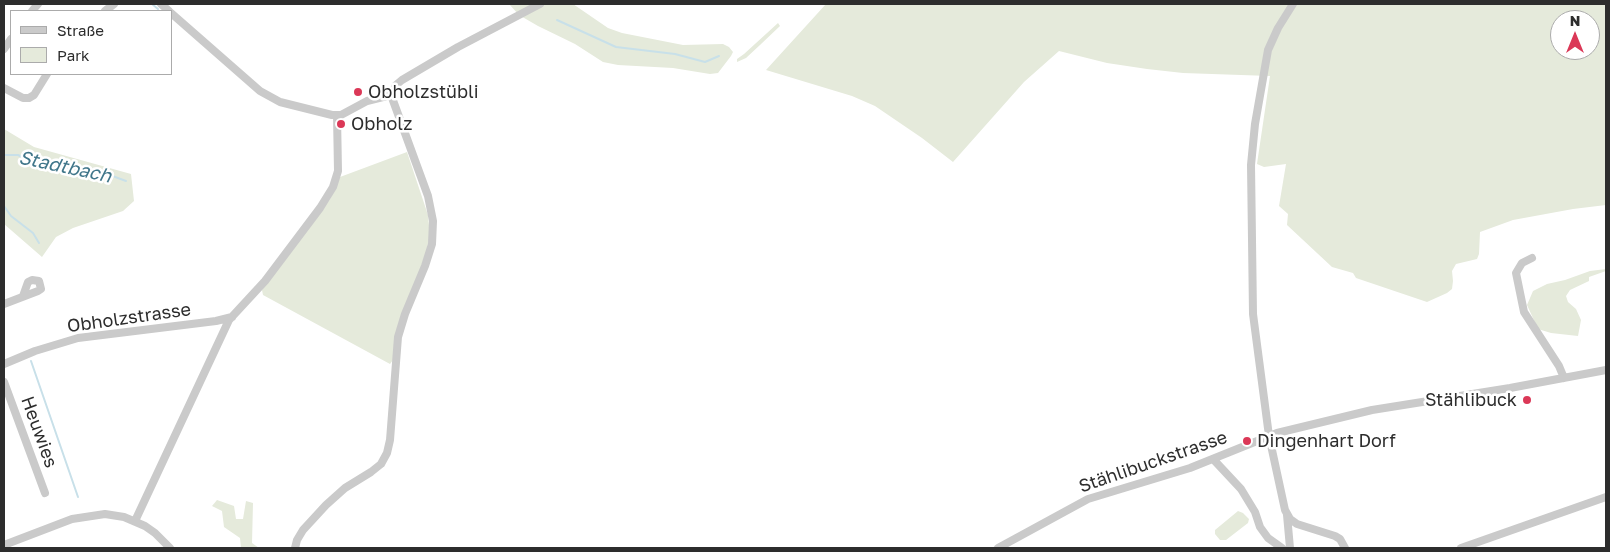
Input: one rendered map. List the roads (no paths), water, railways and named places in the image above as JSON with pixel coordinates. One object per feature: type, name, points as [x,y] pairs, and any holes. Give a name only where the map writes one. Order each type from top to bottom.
[{"type":"street","points":[[295,548],[303,530],[332,498],[381,464],[387,453],[390,440],[398,337],[432,244],[433,221],[428,196],[391,95],[396,85],[402,80],[458,47],[540,4]]},
{"type":"street","points":[[1290,548],[1287,515],[1269,436],[1253,314],[1251,165],[1265,60],[1278,28],[1292,6]]},
{"type":"street","points":[[172,14],[267,95],[280,102],[341,115],[367,100],[391,95]]},
{"type":"street","points":[[4,88],[23,98],[30,98],[34,95],[46,75]]},
{"type":"street","points":[[135,521],[232,317],[264,281],[320,208],[333,187],[338,163],[337,115]]},
{"type":"street","points":[[1532,258],[1522,263],[1516,273],[1524,312],[1559,366],[1564,378]]},
{"type":"street","points":[[4,304],[23,296]]},
{"type":"street","name":"Obholzstrasse","points":[[4,364],[35,351],[78,338],[216,321],[232,317]]},
{"type":"street","name":"Stählibuckstrasse","points":[[998,548],[1088,500],[1119,488],[1190,468],[1269,436],[1372,410],[1606,370]]},
{"type":"street","name":"Heuwies","points":[[4,382],[45,493]]},
{"type":"street","points":[[1213,459],[1244,493],[1255,512],[1260,527],[1268,538],[1282,548]]},
{"type":"street","points":[[1460,548],[1606,497]]},
{"type":"street","points":[[5,542],[85,515],[105,514],[135,521],[155,533],[170,548]]},
{"type":"street","points":[[1287,515],[1297,524],[1335,536],[1344,548]]},
{"type":"waterway","points":[[152,4],[158,9]]},
{"type":"waterway","points":[[557,20],[616,47],[675,54],[705,62],[719,56]]},
{"type":"waterway","name":"Stadtbach","points":[[4,155],[18,155],[34,163],[56,163],[64,168],[99,171],[126,181]]},
{"type":"waterway","name":"Stadtbach","points":[[4,206],[11,216],[33,233],[39,243]]},
{"type":"waterway","points":[[31,361],[78,497]]},
{"type":"place","name":"Obholzstübli","points":[[358,92]]},
{"type":"place","name":"Obholz","points":[[341,124]]},
{"type":"place","name":"Stählibuck","points":[[1527,400]]},
{"type":"place","name":"Dingenhart Dorf","points":[[1247,441]]}]
